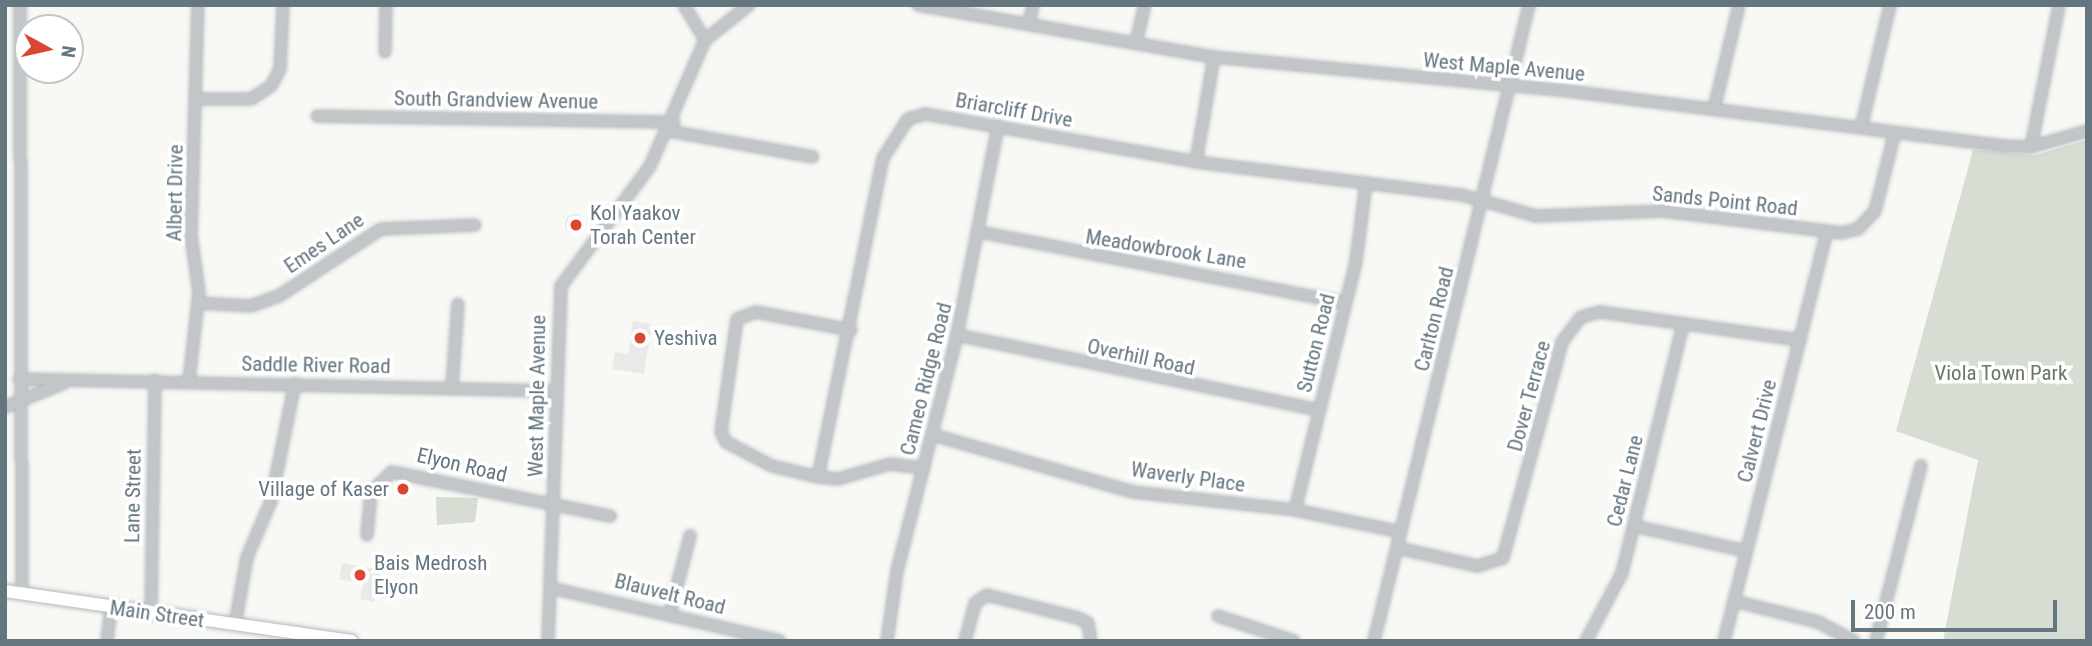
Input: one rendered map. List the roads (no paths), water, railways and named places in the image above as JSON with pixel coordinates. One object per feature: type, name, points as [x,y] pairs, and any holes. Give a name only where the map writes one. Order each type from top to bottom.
[{"type":"main road","name":"Main Street","points":[[5,591],[351,641]]},
{"type":"street","points":[[20,5],[17,318],[22,593]]},
{"type":"street","name":"Albert Drive","points":[[189,381],[198,303],[191,236],[198,5]]},
{"type":"street","points":[[197,99],[251,99],[271,86],[280,69],[283,5]]},
{"type":"street","points":[[386,5],[386,52]]},
{"type":"street","points":[[684,5],[705,40],[750,5]]},
{"type":"street","name":"West Maple Avenue","points":[[918,5],[1214,57],[1510,86],[1895,132],[2031,146],[2087,131]]},
{"type":"street","points":[[1029,23],[1033,5]]},
{"type":"street","points":[[1136,43],[1145,5]]},
{"type":"street","name":"Carlton Road","points":[[1374,641],[1529,5]]},
{"type":"street","points":[[1714,109],[1739,5]]},
{"type":"street","points":[[1861,128],[1890,5]]},
{"type":"street","points":[[2031,146],[2059,5]]},
{"type":"street","name":"West Maple Avenue","points":[[548,641],[555,506],[554,391],[561,286],[671,127],[705,40]]},
{"type":"street","points":[[1196,162],[1214,57]]},
{"type":"street","name":"Briarcliff Drive","points":[[818,477],[831,392],[851,330],[883,158],[898,127],[925,114],[1196,162],[1483,200]]},
{"type":"street","name":"South Grandview Avenue","points":[[317,116],[671,127],[813,157]]},
{"type":"street","name":"Cameo Ridge Road","points":[[887,641],[924,468],[980,232],[998,126]]},
{"type":"street","name":"Sands Point Road","points":[[1483,200],[1536,216],[1663,211],[1827,232],[1852,231],[1870,219],[1895,132]]},
{"type":"street","points":[[5,142],[18,145]]},
{"type":"street","name":"Sutton Road","points":[[1295,510],[1345,303],[1366,183]]},
{"type":"street","name":"Emes Lane","points":[[198,303],[251,306],[279,296],[381,229],[475,225]]},
{"type":"street","name":"Meadowbrook Lane","points":[[980,232],[1345,303]]},
{"type":"street","name":"Calvert Drive","points":[[1724,641],[1827,232]]},
{"type":"street","points":[[452,387],[458,304]]},
{"type":"street","points":[[851,330],[756,312],[737,319],[721,432],[726,442],[772,466],[818,477],[838,479],[890,464],[924,468]]},
{"type":"street","name":"Dover Terrace","points":[[1398,548],[1478,566],[1503,558],[1568,330],[1600,312],[1800,340]]},
{"type":"street","points":[[5,318],[17,318]]},
{"type":"street","name":"Cedar Lane","points":[[1586,641],[1622,573],[1683,324]]},
{"type":"street","name":"Overhill Road","points":[[957,335],[1319,410]]},
{"type":"street","name":"Saddle River Road","points":[[19,379],[296,383],[554,391]]},
{"type":"street","name":"Saddle River Road","points":[[5,407],[79,379]]},
{"type":"street","name":"Lane Street","points":[[151,612],[155,380]]},
{"type":"street","points":[[235,625],[247,557],[271,501],[296,383]]},
{"type":"street","name":"Waverly Place","points":[[933,435],[1133,492],[1295,510],[1401,532]]},
{"type":"street","points":[[1876,641],[1921,466]]},
{"type":"street","name":"Elyon Road","points":[[368,535],[371,492],[392,472],[555,506]]},
{"type":"street","points":[[555,506],[611,516]]},
{"type":"street","points":[[1634,526],[1746,551]]},
{"type":"street","points":[[670,613],[690,536]]},
{"type":"street","name":"Blauvelt Road","points":[[551,588],[670,613],[780,641]]},
{"type":"street","points":[[965,641],[975,603],[987,595],[1088,622],[1091,641]]},
{"type":"street","points":[[1734,601],[1792,615],[1854,641]]},
{"type":"street","points":[[107,641],[111,607]]},
{"type":"street","points":[[1218,616],[1294,641]]},
{"type":"place","name":"Kol Yaakov Torah Center","points":[[576,225]]},
{"type":"place","name":"Yeshiva","points":[[640,338]]},
{"type":"place","name":"Village of Kaser","points":[[403,489]]},
{"type":"place","name":"Bais Medrosh Elyon","points":[[360,575]]},
{"type":"park label","name":"Viola Town Park","points":[[2001,373]]}]
